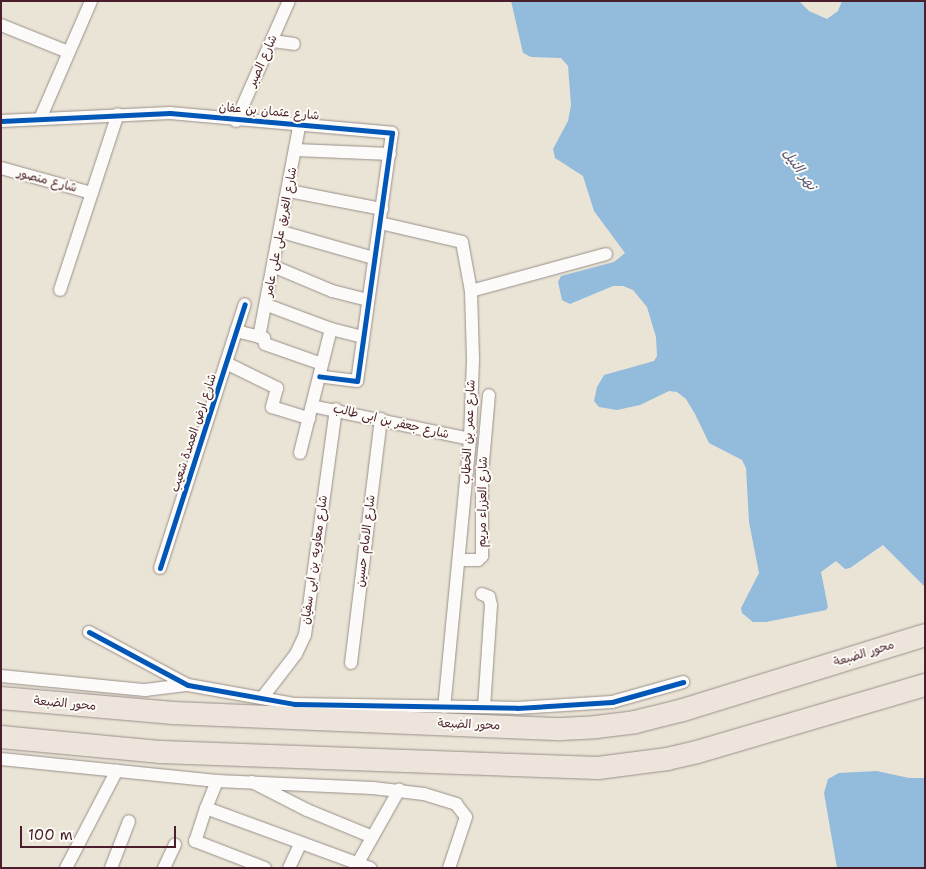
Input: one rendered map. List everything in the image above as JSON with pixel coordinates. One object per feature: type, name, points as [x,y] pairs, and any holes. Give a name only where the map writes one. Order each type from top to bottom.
[{"type":"highway","name":"محور الضبعة","points":[[1,698],[173,713],[561,729],[596,727],[635,722],[683,710],[925,635]]},
{"type":"highway","points":[[2,756],[161,752],[598,768],[651,762],[697,752],[925,684]]},
{"type":"street","points":[[40,119],[91,1]]},
{"type":"street","name":"شارع الصبر","points":[[236,121],[273,41],[288,2]]},
{"type":"street","points":[[1,25],[68,52]]},
{"type":"street","points":[[273,41],[294,44]]},
{"type":"street","name":"شارع عثمان بن عفان","points":[[1,121],[170,113],[299,127],[385,130],[393,137],[390,154]]},
{"type":"street","points":[[60,290],[118,114]]},
{"type":"street","name":"شارع الغريق على على عامر","points":[[259,337],[282,232],[299,127]]},
{"type":"street","points":[[236,331],[264,338],[265,344],[321,370],[357,380],[373,258],[390,154],[296,150]]},
{"type":"street","name":"شارع منصور","points":[[1,168],[92,193]]},
{"type":"street","points":[[289,191],[382,209]]},
{"type":"street","name":"شارع عمر بن الخطاب","points":[[380,223],[459,240],[464,245],[471,291],[474,360],[470,439],[460,560],[444,707]]},
{"type":"street","points":[[282,232],[373,258]]},
{"type":"street","points":[[471,291],[606,254]]},
{"type":"street","points":[[274,267],[332,291],[368,300]]},
{"type":"street","name":"شارع ارض العمدة شعيب","points":[[160,568],[245,304]]},
{"type":"street","points":[[267,305],[331,329],[363,337]]},
{"type":"street","points":[[300,453],[331,329]]},
{"type":"street","points":[[226,363],[277,388],[272,407],[309,418]]},
{"type":"street","name":"شارع العزراء مريم","points":[[460,560],[478,560],[482,556],[482,473],[490,395]]},
{"type":"street","name":"شارع جعفر بن ابى طالب","points":[[312,406],[336,409],[470,439]]},
{"type":"street","name":"شارع معاويه بن ابى سفيان","points":[[262,698],[296,654],[305,635],[336,409]]},
{"type":"street","name":"شارع الامام حسين","points":[[351,663],[381,419]]},
{"type":"street","points":[[482,594],[489,597],[491,606],[484,707]]},
{"type":"street","points":[[89,632],[188,685]]},
{"type":"street","points":[[1,676],[145,690],[188,685],[295,704],[444,707],[612,702],[682,682]]},
{"type":"street","points":[[2,756],[217,780],[400,790],[445,800],[465,813],[466,822],[449,868]]},
{"type":"street","points":[[66,868],[117,770]]},
{"type":"street","points":[[217,780],[193,836],[195,840],[265,868]]},
{"type":"street","points":[[250,781],[301,808],[370,836]]},
{"type":"street","points":[[356,866],[370,836],[392,807],[400,790]]},
{"type":"street","points":[[206,808],[356,866],[370,868]]},
{"type":"street","points":[[112,868],[129,821]]},
{"type":"street","points":[[164,868],[175,844]]},
{"type":"street","points":[[289,868],[300,844]]},
{"type":"water","name":"نهر النيل","points":[[511,1],[799,1],[809,11],[827,19],[838,11],[842,1],[925,1],[925,587],[883,545],[850,568],[845,569],[836,561],[821,572],[828,607],[826,610],[766,622],[753,622],[742,613],[741,608],[759,573],[749,522],[746,468],[742,460],[709,443],[686,399],[677,392],[669,391],[640,405],[617,410],[599,407],[594,401],[597,387],[604,375],[654,361],[657,356],[656,337],[647,307],[633,290],[623,286],[613,286],[570,304],[562,300],[558,282],[561,276],[614,262],[625,253],[594,211],[583,176],[555,158],[553,149],[568,121],[571,105],[568,66],[561,58],[531,57],[523,53]]},
{"type":"water","points":[[877,771],[909,778],[925,778],[925,868],[837,868],[824,793],[828,779],[839,773]]},
{"type":"cycle path","points":[[1,121],[170,113],[392,133],[357,381],[319,376]]},
{"type":"cycle path","points":[[160,568],[245,304]]},
{"type":"cycle path","points":[[89,632],[188,685],[295,704],[517,708],[612,702],[683,682]]}]
